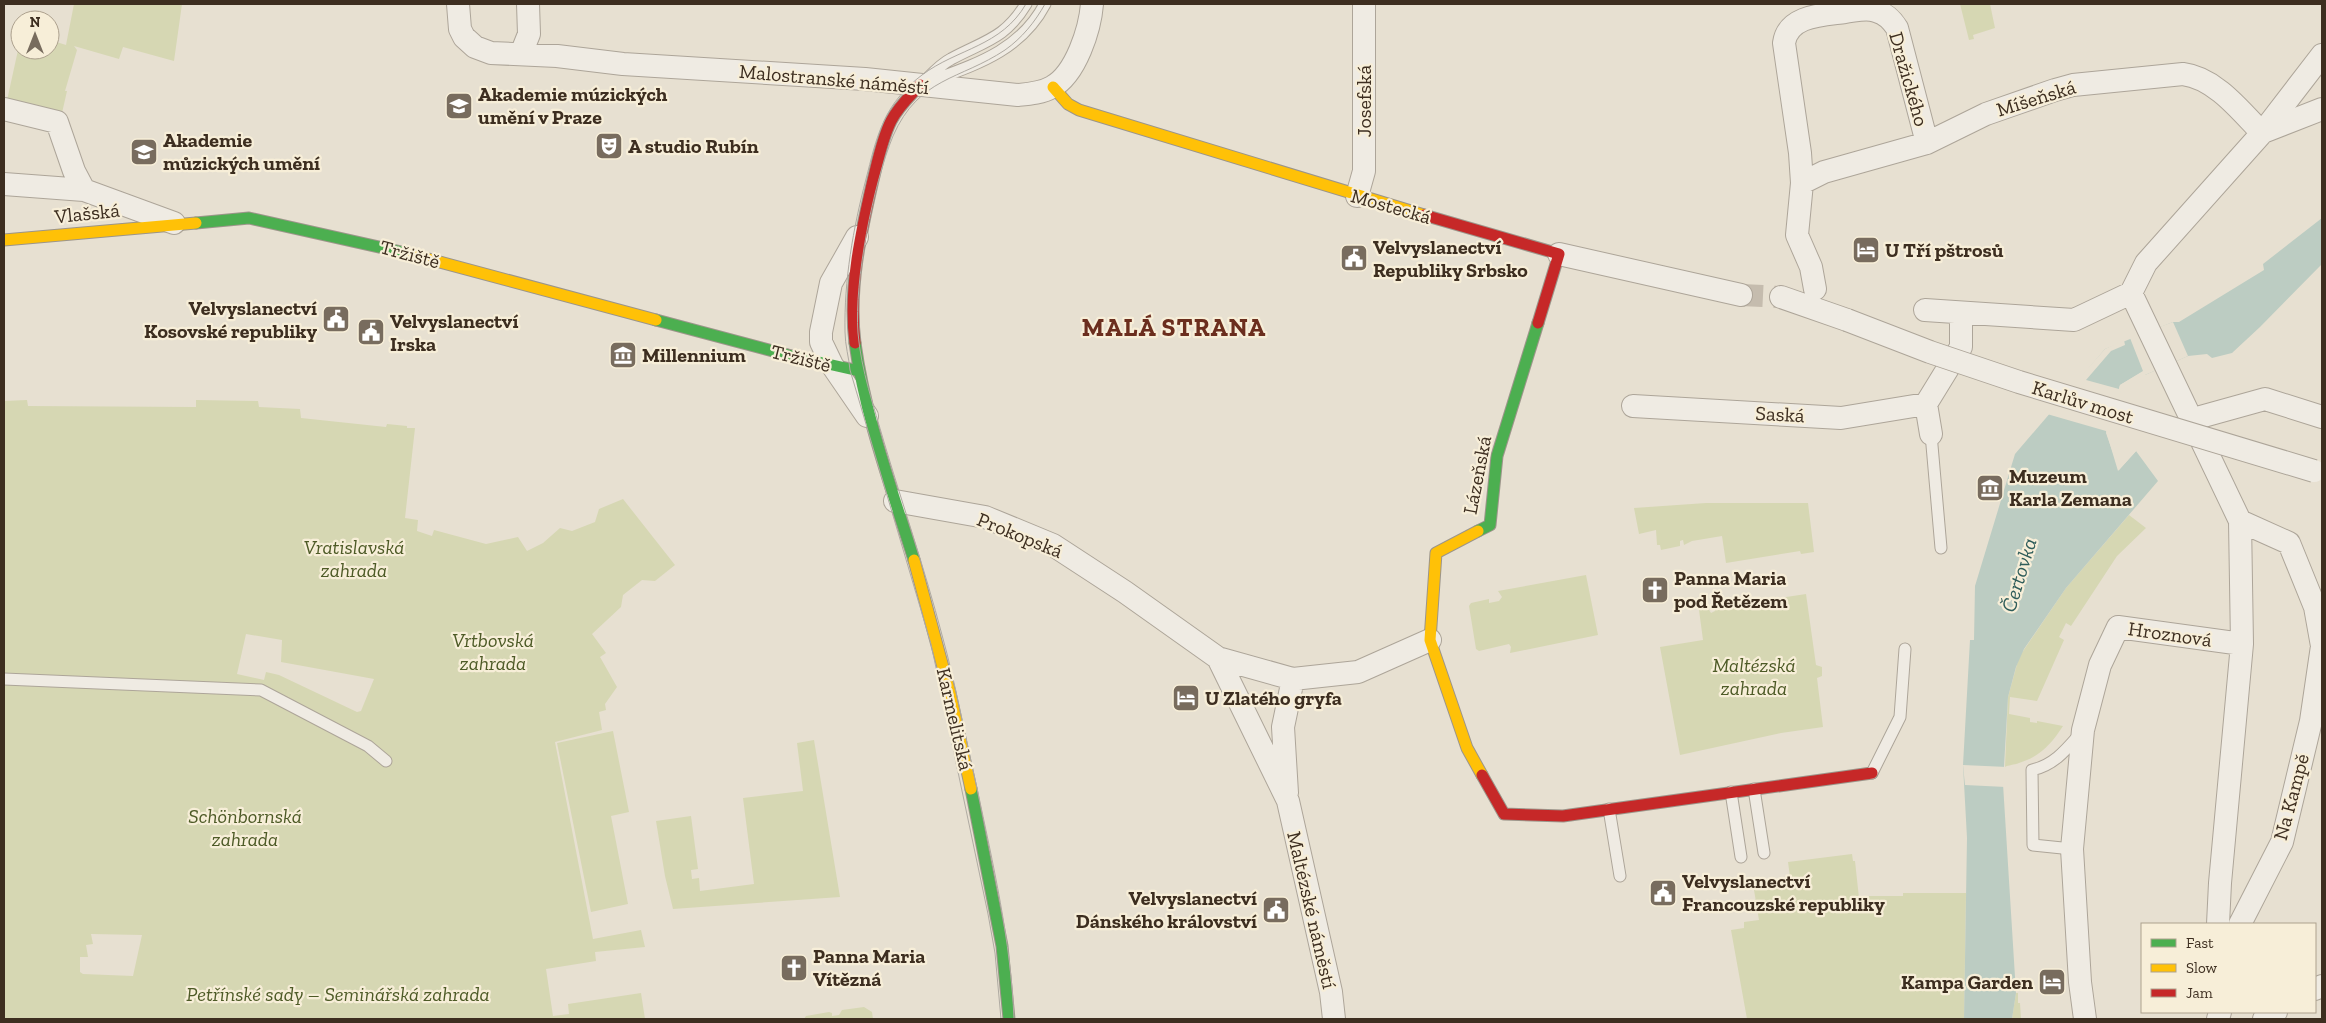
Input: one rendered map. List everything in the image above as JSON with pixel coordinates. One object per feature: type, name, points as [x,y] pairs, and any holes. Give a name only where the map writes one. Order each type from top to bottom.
[{"type":"street","name":"Malostranské náměstí","points":[[458,4],[460,28],[469,43],[482,51],[623,64],[839,77],[1018,95],[1053,87]]},
{"type":"street","points":[[521,54],[529,34],[528,4]]},
{"type":"street","points":[[1053,87],[1065,74],[1084,41],[1089,28],[1092,4]]},
{"type":"street","name":"Josefská","points":[[1357,196],[1364,171],[1364,4]]},
{"type":"street","name":"Dražického","points":[[1802,183],[1800,153],[1784,43],[1789,29],[1812,17],[1866,9],[1885,15],[1896,28],[1927,143]]},
{"type":"street","points":[[1925,310],[2074,320],[2132,293],[2146,263],[2262,132],[2322,55]]},
{"type":"street","name":"Míšeňská","points":[[1802,183],[1824,172],[1927,143],[1986,114],[2073,85],[2183,74],[2200,78],[2213,86],[2262,132]]},
{"type":"street","name":"Karmelitská","points":[[920,85],[903,103],[891,121],[881,148],[862,227],[853,294],[854,334],[859,371],[873,424],[925,597],[952,703],[991,885],[1002,946],[1009,1019]]},
{"type":"street","name":"Mostecká","points":[[1053,87],[1068,104],[1079,110],[1357,196],[1559,254],[1741,295]]},
{"type":"street","points":[[2262,132],[2322,108]]},
{"type":"street","points":[[4,109],[56,122],[74,171],[84,190]]},
{"type":"street","points":[[1781,297],[1816,299],[1811,267],[1798,235],[1802,183]]},
{"type":"street","name":"Tržiště","points":[[4,184],[84,190],[174,223],[249,218],[297,227],[389,248],[859,371]]},
{"type":"street","name":"Vlašská","points":[[4,240],[174,223]]},
{"type":"street","name":"Karmelitská","points":[[862,227],[831,283],[821,332],[824,350],[832,365],[873,424]]},
{"type":"street","name":"Lázeňská","points":[[1559,254],[1497,456],[1490,525],[1436,553],[1430,640],[1467,748],[1504,814],[1563,816],[1609,809]]},
{"type":"street","points":[[2132,293],[2240,521],[2242,644],[2218,923]]},
{"type":"street","name":"Karlův most","points":[[1816,299],[1847,320],[1930,352],[2019,382],[2322,473]]},
{"type":"street","points":[[1931,434],[1926,404],[1961,347],[1961,313]]},
{"type":"street","points":[[2193,419],[2265,399],[2322,418]]},
{"type":"street","name":"Saská","points":[[1633,406],[1841,418],[1926,404]]},
{"type":"street","name":"Prokopská","points":[[895,501],[984,517],[1053,544],[1182,633]]},
{"type":"street","name":"Na Kampě","points":[[2240,521],[2289,543],[2315,607],[2322,646],[2311,722],[2282,842],[2241,923]]},
{"type":"street","name":"Hroznová","points":[[2085,1019],[2080,982],[2072,849],[2083,730],[2100,665],[2118,627],[2242,644]]},
{"type":"street","name":"Maltézské náměstí","points":[[1182,633],[1218,658],[1293,679],[1358,672],[1430,640]]},
{"type":"street","name":"Maltézské náměstí","points":[[1218,658],[1288,801]]},
{"type":"street","name":"Maltézské náměstí","points":[[1293,679],[1284,727],[1288,801],[1331,992],[1334,1019]]},
{"type":"street","points":[[1609,809],[1872,773]]},
{"type":"lane","points":[[920,85],[950,59],[980,46],[1002,32],[1018,16],[1026,4]]},
{"type":"lane","points":[[920,85],[980,63],[1003,51],[1022,37],[1045,4]]},
{"type":"lane","points":[[1931,434],[1942,548]]},
{"type":"lane","points":[[1872,773],[1900,717],[1905,648]]},
{"type":"lane","points":[[4,679],[261,690],[368,746],[386,761]]},
{"type":"lane","name":"Hroznová","points":[[2072,849],[2033,845],[2032,770],[2046,766],[2064,752],[2083,730]]},
{"type":"lane","points":[[1754,789],[1764,853]]},
{"type":"lane","points":[[1731,792],[1741,857]]},
{"type":"lane","points":[[1609,809],[1620,876]]},
{"type":"green space","points":[[74,4],[182,4],[174,61],[123,47],[119,59],[74,46],[77,50],[65,91],[67,91],[62,113],[6,105],[16,60],[60,60],[60,43],[66,45]]},
{"type":"green space","points":[[1960,4],[1990,4],[1995,28],[1973,35],[1974,39],[1969,40]]},
{"type":"green space","points":[[27,400],[28,406],[196,407],[196,400],[258,401],[259,407],[300,409],[301,418],[386,427],[387,424],[415,428],[405,518],[418,520],[417,531],[432,536],[434,530],[486,544],[518,537],[527,551],[543,543],[560,528],[572,531],[595,522],[599,509],[623,499],[675,565],[655,581],[642,580],[623,595],[621,607],[592,634],[606,653],[600,657],[617,687],[605,704],[606,710],[599,712],[602,730],[555,742],[593,939],[641,930],[645,947],[595,952],[596,961],[546,969],[553,1016],[569,1014],[568,1004],[641,993],[645,1019],[4,1019],[4,401]],"holes":[[[246,634],[282,640],[281,662],[374,679],[361,711],[357,712],[279,675],[266,672],[264,680],[237,674]],[[91,934],[142,935],[133,976],[83,974],[80,972],[80,957],[88,957],[86,945],[93,944]]]},
{"type":"green space","points":[[1706,503],[1808,503],[1814,552],[1801,554],[1800,551],[1726,563],[1722,536],[1692,541],[1684,545],[1683,540],[1680,541],[1680,546],[1661,550],[1660,545],[1657,545],[1656,530],[1639,534],[1634,508]]},
{"type":"green space","points":[[2129,515],[2146,528],[2117,556],[2071,626],[2066,623],[2059,637],[2064,640],[2037,701],[2010,697],[2009,714],[2030,718],[2030,722],[2037,723],[2037,721],[2063,726],[2050,744],[2039,753],[2026,760],[2005,767],[2008,697],[2019,657],[2066,588]]},
{"type":"green space","points":[[1586,575],[1598,635],[1510,653],[1511,647],[1509,644],[1479,651],[1476,649],[1469,606],[1471,603],[1489,599],[1489,603],[1499,601],[1502,597],[1498,591]]},
{"type":"green space","name":"Maltézská zahrada","points":[[1806,594],[1816,665],[1822,667],[1822,676],[1817,678],[1823,727],[1781,733],[1680,755],[1660,647],[1703,640],[1699,610],[1708,608],[1711,613],[1715,611],[1714,608]]},
{"type":"green space","points":[[613,731],[629,812],[611,816],[628,904],[591,912],[557,743]]},
{"type":"green space","points":[[814,740],[840,897],[673,909],[665,876],[656,821],[691,816],[698,869],[691,870],[692,879],[699,878],[700,891],[754,884],[743,798],[803,791],[797,743]]},
{"type":"green space","points":[[1852,854],[1853,861],[1855,861],[1859,898],[1869,898],[1869,896],[1903,896],[1903,893],[1966,893],[1964,1019],[1747,1019],[1731,930],[1744,928],[1744,922],[1759,920],[1753,884],[1790,877],[1788,862]]},
{"type":"green space","points":[[2016,993],[2018,993],[2018,1003],[2020,1003],[2021,1019],[2012,1019]]},
{"type":"green space","points":[[864,1007],[872,1012],[873,1019],[804,1019],[806,1016],[829,1012],[832,1013],[832,1016],[839,1015],[842,1010]]},
{"type":"water","name":"Čertovka","points":[[2322,218],[2322,264],[2232,353],[2212,358],[2207,354],[2188,356],[2145,375],[2144,371],[2120,385],[2106,433],[2119,470],[2136,451],[2158,481],[2066,588],[2024,649],[2016,667],[2008,697],[2003,784],[2016,993],[2012,1019],[1964,1019],[1967,838],[1963,765],[1970,640],[1974,640],[1975,586],[2015,454],[2105,349],[2173,322],[2179,322],[2264,270],[2263,264]]},
{"type":"pier","points":[[2173,322],[2188,356],[2145,375],[2146,377],[2142,374],[2122,386],[2109,433],[2119,466],[2134,449],[2138,449],[2118,471],[2106,431],[2047,414],[2105,349],[2124,340],[2125,345],[2111,351],[2086,380],[2119,389],[2120,385],[2143,371],[2130,338]]},
{"type":"pier","points":[[1963,765],[2007,767],[2006,787],[1965,785]]},
{"type":"tunnel","points":[[1741,295],[1781,297]]},
{"type":"tram line","points":[[1001,1019],[995,953],[988,914],[931,644],[850,370],[845,337],[845,313],[850,255],[861,198],[874,150],[887,114],[905,90],[922,75],[992,38],[1016,18],[1026,4]]},
{"type":"tram line","points":[[1014,1019],[1009,961],[1000,903],[956,692],[928,586],[868,388],[858,333],[858,312],[862,261],[872,206],[886,156],[893,136],[903,117],[915,102],[928,91],[1005,50],[1028,29],[1045,4]]},
{"type":"traffic: fast","points":[[196,223],[249,218],[406,253]]},
{"type":"traffic: fast","points":[[656,320],[788,355],[859,371]]},
{"type":"traffic: fast","points":[[1478,531],[1490,525],[1497,456],[1538,323]]},
{"type":"traffic: fast","points":[[855,343],[872,425],[914,560]]},
{"type":"traffic: fast","points":[[971,789],[1002,946],[1009,1019]]},
{"type":"traffic: slow","points":[[1053,87],[1068,104],[1079,110],[1424,215]]},
{"type":"traffic: slow","points":[[4,240],[196,223]]},
{"type":"traffic: slow","points":[[406,253],[656,320]]},
{"type":"traffic: slow","points":[[1478,531],[1436,553],[1430,640],[1467,748],[1482,775]]},
{"type":"traffic: slow","points":[[914,560],[950,693],[971,789]]},
{"type":"traffic: jam","points":[[855,343],[853,322],[854,281],[864,220],[879,157],[885,135],[894,116],[920,85]]},
{"type":"traffic: jam","points":[[1424,215],[1559,254],[1538,323]]},
{"type":"traffic: jam","points":[[1482,775],[1504,814],[1563,816],[1872,773]]},
{"type":"place","name":"Akademie múzických umění v Praze","points":[[459,106]]},
{"type":"place","name":"A studio Rubín","points":[[609,146]]},
{"type":"place","name":"Akademie můzických umění","points":[[144,152]]},
{"type":"place","name":"U Tří pštrosů","points":[[1866,250]]},
{"type":"place","name":"Velvyslanectví Republiky Srbsko","points":[[1354,258]]},
{"type":"place","name":"Velvyslanectví Kosovské republiky","points":[[336,319]]},
{"type":"place","name":"Velvyslanectví Irska","points":[[371,332]]},
{"type":"place","name":"Millennium","points":[[623,355]]},
{"type":"place","name":"Muzeum Karla Zemana","points":[[1990,488]]},
{"type":"place","name":"Panna Maria pod Řetězem","points":[[1655,590]]},
{"type":"place","name":"U Zlatého gryfa","points":[[1186,698]]},
{"type":"place","name":"Velvyslanectví Francouzské republiky","points":[[1663,893]]},
{"type":"place","name":"Velvyslanectví Dánského království","points":[[1276,910]]},
{"type":"place","name":"Panna Maria Vítězná","points":[[794,968]]},
{"type":"place","name":"Kampa Garden","points":[[2052,982]]},
{"type":"district","name":"MALÁ STRANA","points":[[1174,327]]},
{"type":"park label","name":"Vratislavská zahrada","points":[[354,558]]},
{"type":"park label","name":"Vrtbovská zahrada","points":[[493,652]]},
{"type":"park label","name":"Schönbornská zahrada","points":[[245,828]]},
{"type":"park label","name":"Petřínské sady – Seminářská zahrada","points":[[338,994]]}]
